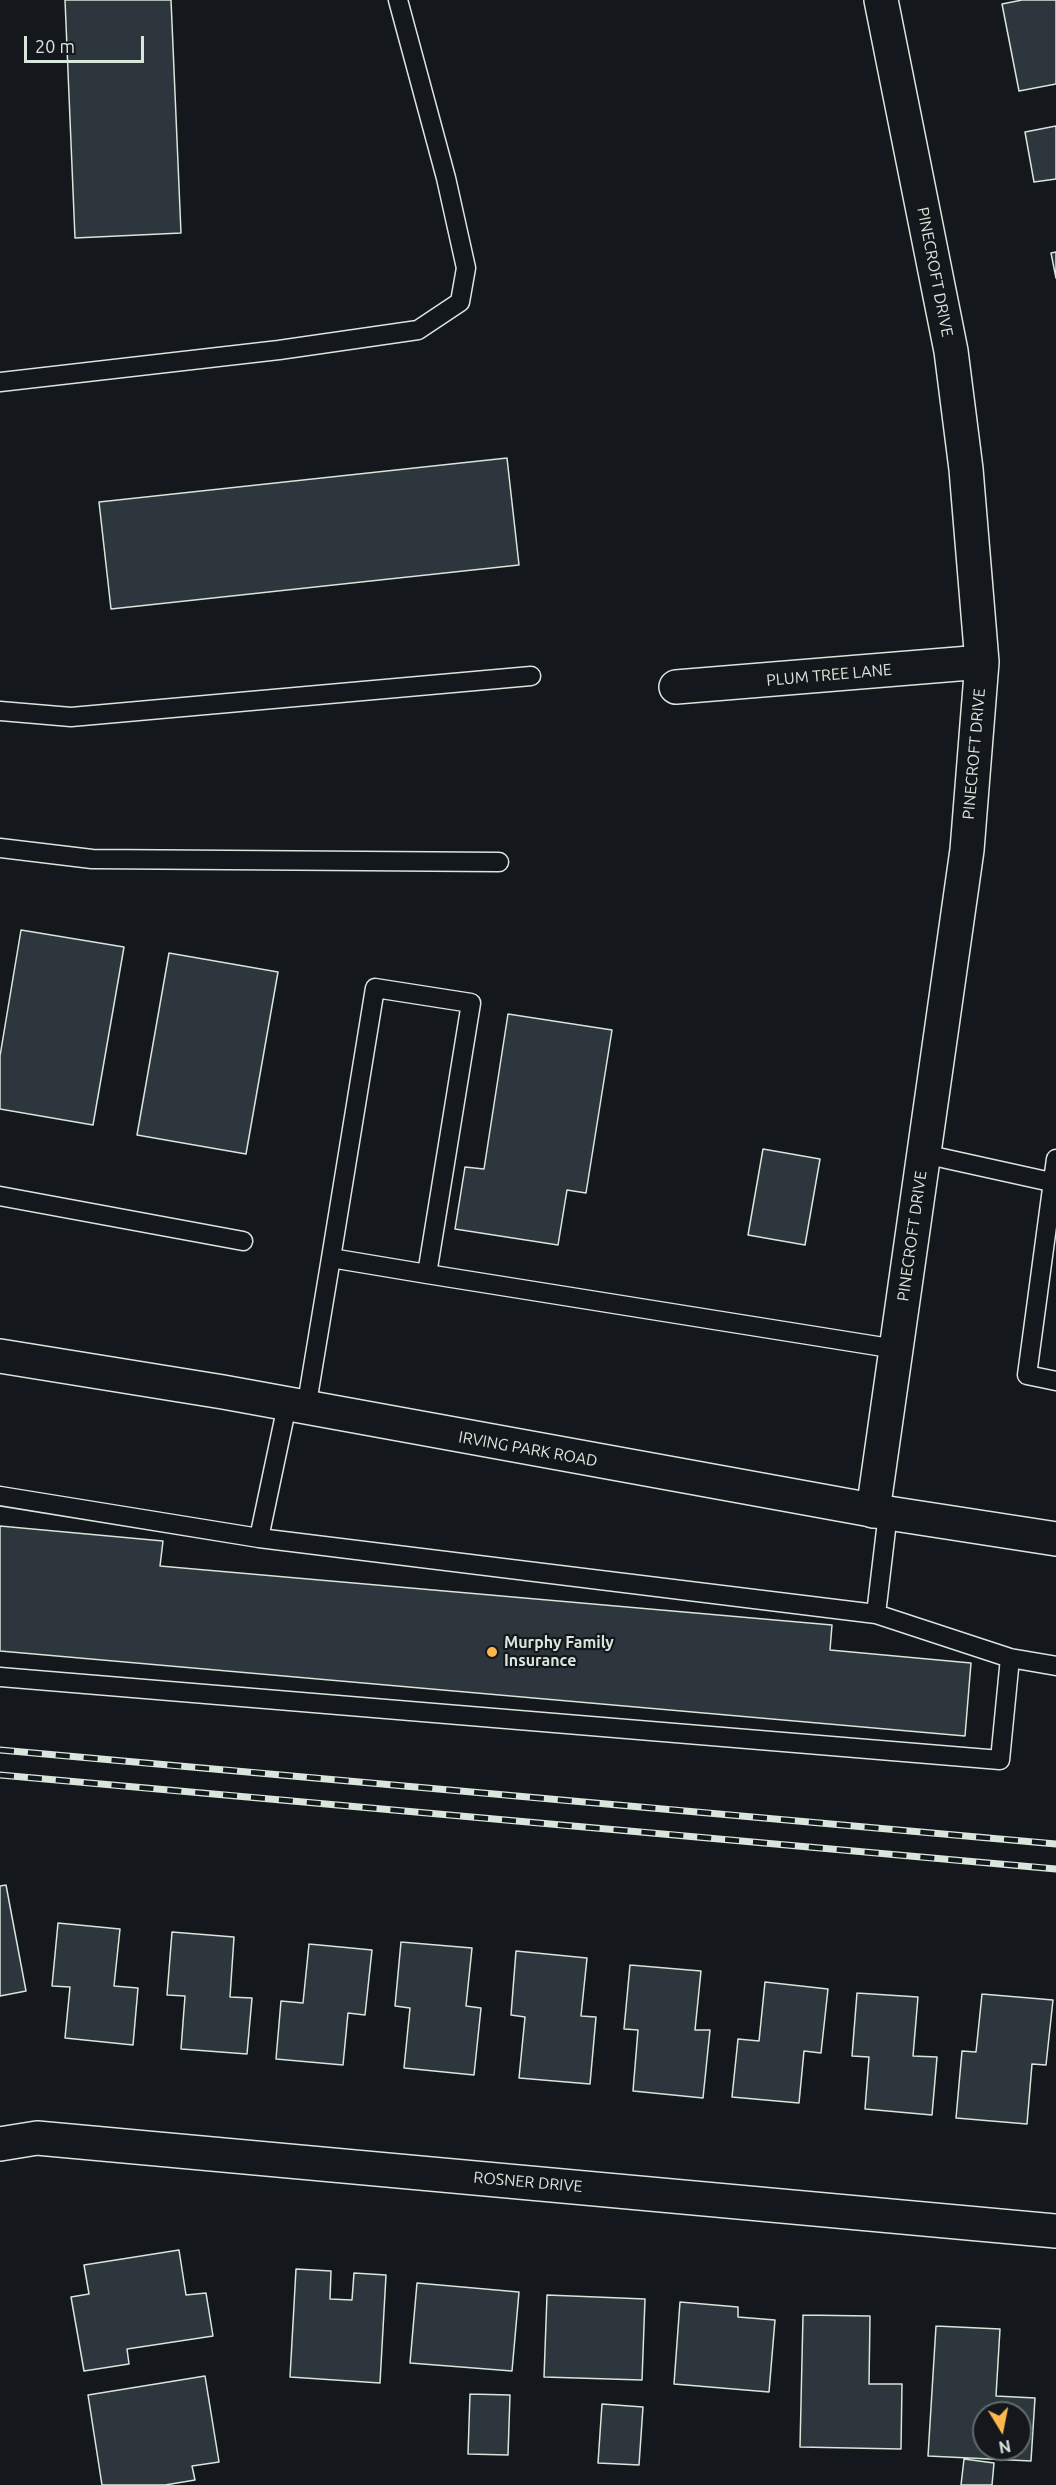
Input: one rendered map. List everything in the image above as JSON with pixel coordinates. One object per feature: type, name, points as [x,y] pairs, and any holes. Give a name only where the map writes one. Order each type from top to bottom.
[{"type":"street","name":"PINECROFT DRIVE","points":[[881,0],[951,351],[966,469],[982,662],[967,850],[896,1349],[881,1512]]},
{"type":"street","name":"PLUM TREE LANE","points":[[676,687],[982,662]]},
{"type":"street","name":"IRVING PARK ROAD","points":[[0,1356],[223,1392],[881,1512],[1056,1539]]},
{"type":"street","name":"ROSNER DRIVE","points":[[0,2144],[37,2138],[1056,2231]]},
{"type":"lane","points":[[0,382],[279,350],[418,330],[460,302],[466,268],[446,178],[398,0]]},
{"type":"lane","points":[[0,711],[71,717],[531,676]]},
{"type":"lane","points":[[0,848],[92,859],[499,862]]},
{"type":"lane","points":[[260,1538],[296,1407],[330,1258],[375,988],[471,1003],[427,1274]]},
{"type":"lane","points":[[924,1154],[1051,1182]]},
{"type":"lane","points":[[1056,1159],[1051,1182],[1027,1375],[1056,1381]]},
{"type":"lane","points":[[0,1196],[243,1241]]},
{"type":"lane","points":[[330,1258],[896,1349]]},
{"type":"lane","points":[[0,1496],[260,1538],[876,1614],[1010,1658],[1056,1666]]},
{"type":"lane","points":[[876,1614],[881,1512]]},
{"type":"lane","points":[[0,1677],[1000,1760],[1010,1658]]},
{"type":"building","points":[[65,0],[171,0],[181,233],[75,238]]},
{"type":"building","points":[[1022,0],[1056,0],[1056,84],[1019,91],[1002,4]]},
{"type":"building","points":[[1056,126],[1056,179],[1034,182],[1025,132]]},
{"type":"building","points":[[1056,252],[1056,278],[1051,253]]},
{"type":"building","points":[[507,458],[519,565],[111,609],[99,502]]},
{"type":"building","points":[[21,930],[124,947],[93,1125],[0,1109],[0,1056]]},
{"type":"building","points":[[169,953],[278,972],[246,1154],[137,1135]]},
{"type":"building","points":[[508,1014],[612,1030],[586,1193],[567,1190],[558,1245],[455,1229],[465,1167],[484,1169]]},
{"type":"building","points":[[763,1149],[820,1159],[805,1245],[748,1235]]},
{"type":"building","points":[[0,1526],[163,1541],[160,1566],[832,1625],[830,1650],[971,1663],[965,1736],[0,1651]]},
{"type":"building","points":[[6,1885],[26,1991],[0,1996],[0,1886]]},
{"type":"building","points":[[58,1923],[120,1929],[114,1986],[138,1988],[133,2045],[65,2038],[70,1987],[52,1986]]},
{"type":"building","points":[[172,1932],[234,1937],[230,1997],[252,1998],[247,2054],[181,2049],[185,1996],[167,1995]]},
{"type":"building","points":[[401,1942],[472,1948],[466,2006],[481,2008],[474,2075],[404,2068],[410,2008],[395,2006]]},
{"type":"building","points":[[309,1944],[372,1950],[365,2015],[348,2013],[343,2065],[276,2059],[281,2001],[303,2003]]},
{"type":"building","points":[[516,1951],[587,1958],[581,2016],[596,2017],[590,2084],[519,2078],[525,2017],[511,2015]]},
{"type":"building","points":[[630,1965],[701,1971],[695,2030],[710,2030],[703,2098],[633,2091],[638,2030],[624,2029]]},
{"type":"building","points":[[765,1982],[828,1989],[821,2053],[804,2051],[799,2103],[732,2097],[738,2039],[759,2041]]},
{"type":"building","points":[[857,1993],[918,1997],[913,2056],[937,2057],[932,2115],[865,2109],[869,2057],[852,2056]]},
{"type":"building","points":[[982,1994],[1053,2000],[1046,2065],[1032,2064],[1027,2124],[956,2118],[962,2051],[976,2052]]},
{"type":"building","points":[[179,2250],[186,2295],[206,2293],[213,2336],[127,2349],[129,2364],[84,2371],[71,2297],[89,2294],[84,2265]]},
{"type":"building","points":[[296,2269],[331,2271],[330,2299],[352,2300],[354,2273],[386,2275],[380,2383],[290,2377]]},
{"type":"building","points":[[417,2283],[519,2292],[512,2371],[410,2363]]},
{"type":"building","points":[[547,2295],[645,2299],[642,2380],[544,2377]]},
{"type":"building","points":[[680,2302],[738,2307],[738,2317],[775,2320],[769,2392],[674,2384]]},
{"type":"building","points":[[803,2315],[870,2316],[869,2384],[902,2384],[901,2449],[800,2447]]},
{"type":"building","points":[[936,2326],[1000,2329],[996,2396],[1035,2398],[1032,2445],[1032,2401],[972,2401],[972,2458],[928,2456]]},
{"type":"building","points":[[205,2376],[219,2462],[192,2466],[195,2480],[165,2485],[102,2485],[88,2395]]},
{"type":"building","points":[[470,2394],[510,2395],[508,2455],[468,2454]]},
{"type":"building","points":[[602,2404],[643,2407],[639,2465],[598,2463]]},
{"type":"building","points":[[964,2459],[994,2463],[992,2485],[961,2485]]},
{"type":"railway","points":[[0,1750],[1056,1844]]},
{"type":"railway","points":[[0,1775],[1056,1869]]},
{"type":"place","name":"Murphy Family Insurance","points":[[492,1652]]}]
